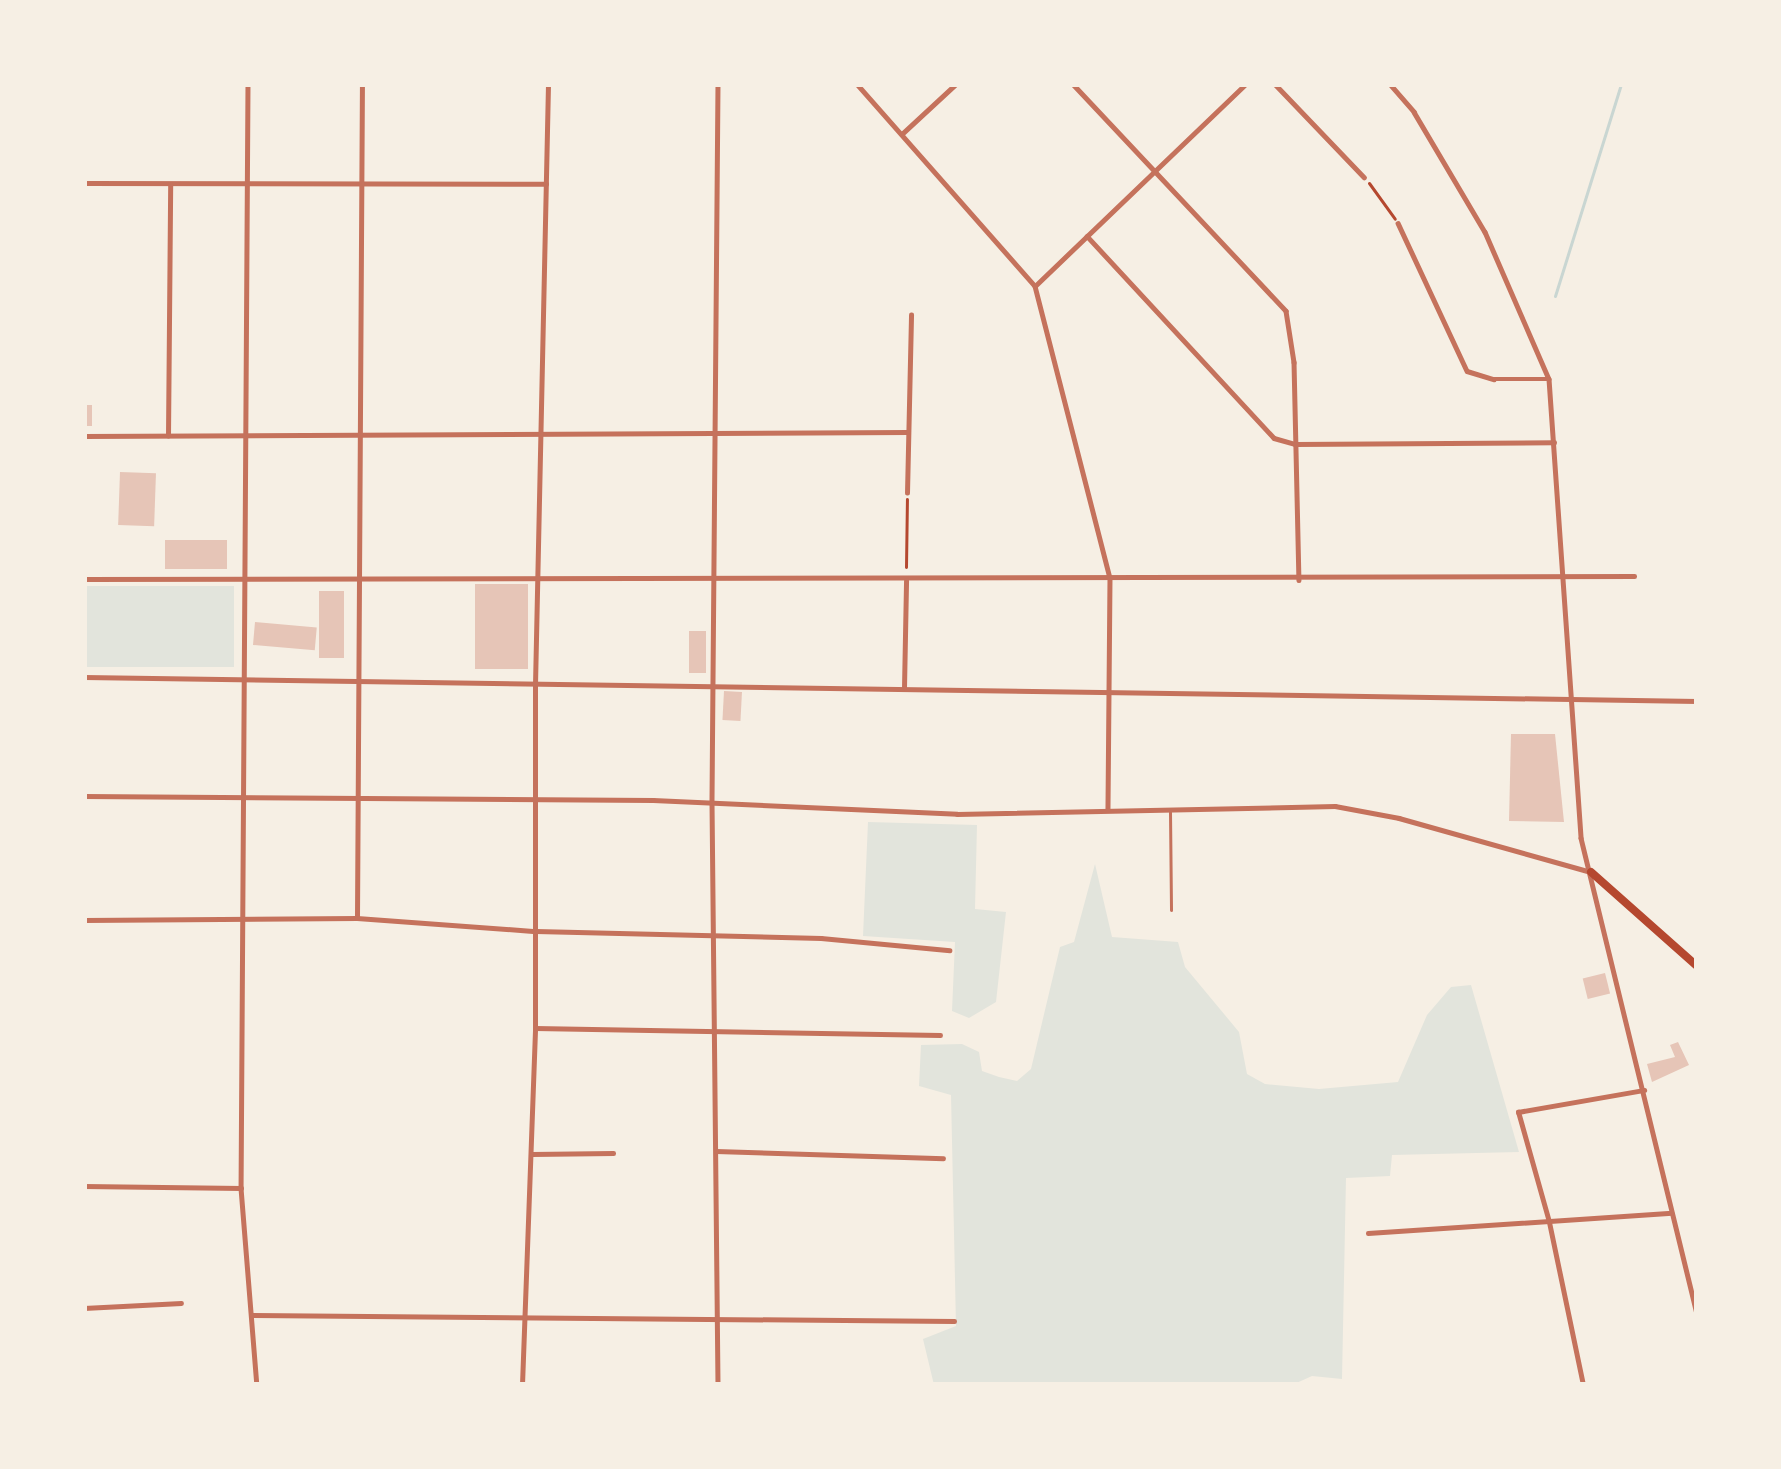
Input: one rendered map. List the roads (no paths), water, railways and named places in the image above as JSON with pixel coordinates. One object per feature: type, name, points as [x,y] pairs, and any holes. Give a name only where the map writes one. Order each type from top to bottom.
[{"type":"main road","points":[[1591,872],[1697,966]]},
{"type":"street","points":[[248,84],[241,1188],[257,1385]]},
{"type":"street","points":[[357,918],[362,84]]},
{"type":"street","points":[[522,1385],[535,1028],[536,576],[548,84]]},
{"type":"street","points":[[718,84],[712,802],[718,1385]]},
{"type":"street","points":[[857,84],[1034,286],[1110,578],[1108,810]]},
{"type":"street","points":[[903,133],[956,84]]},
{"type":"street","points":[[1073,84],[1286,311],[1294,362],[1300,580]]},
{"type":"street","points":[[1034,286],[1246,84]]},
{"type":"street","points":[[1275,84],[1364,177]]},
{"type":"street","points":[[1390,84],[1414,112],[1485,232],[1549,379],[1559,579],[1581,838],[1697,1313]]},
{"type":"street","points":[[84,183],[546,184]]},
{"type":"street","points":[[167,436],[170,185]]},
{"type":"street","points":[[1398,223],[1467,371],[1494,380],[1549,379]]},
{"type":"street","points":[[1087,236],[1258,425],[1295,444],[1554,442]]},
{"type":"street","points":[[907,493],[910,314]]},
{"type":"street","points":[[84,436],[908,432]]},
{"type":"street","points":[[84,579],[1634,576]]},
{"type":"street","points":[[904,688],[906,581]]},
{"type":"street","points":[[84,677],[1697,701]]},
{"type":"street","points":[[84,796],[712,802],[957,814],[1365,809],[1591,872]]},
{"type":"street","points":[[84,920],[357,918],[950,950]]},
{"type":"street","points":[[535,1028],[940,1035]]},
{"type":"street","points":[[1582,1385],[1549,1222],[1518,1112],[1645,1090]]},
{"type":"street","points":[[716,1151],[943,1158]]},
{"type":"street","points":[[532,1154],[613,1153]]},
{"type":"street","points":[[84,1186],[241,1188]]},
{"type":"street","points":[[1368,1233],[1671,1213]]},
{"type":"street","points":[[84,1308],[181,1303]]},
{"type":"street","points":[[250,1315],[717,1316],[954,1322]]},
{"type":"lane","points":[[1170,810],[1171,910]]},
{"type":"waterway","points":[[1555,296],[1621,84]]}]
